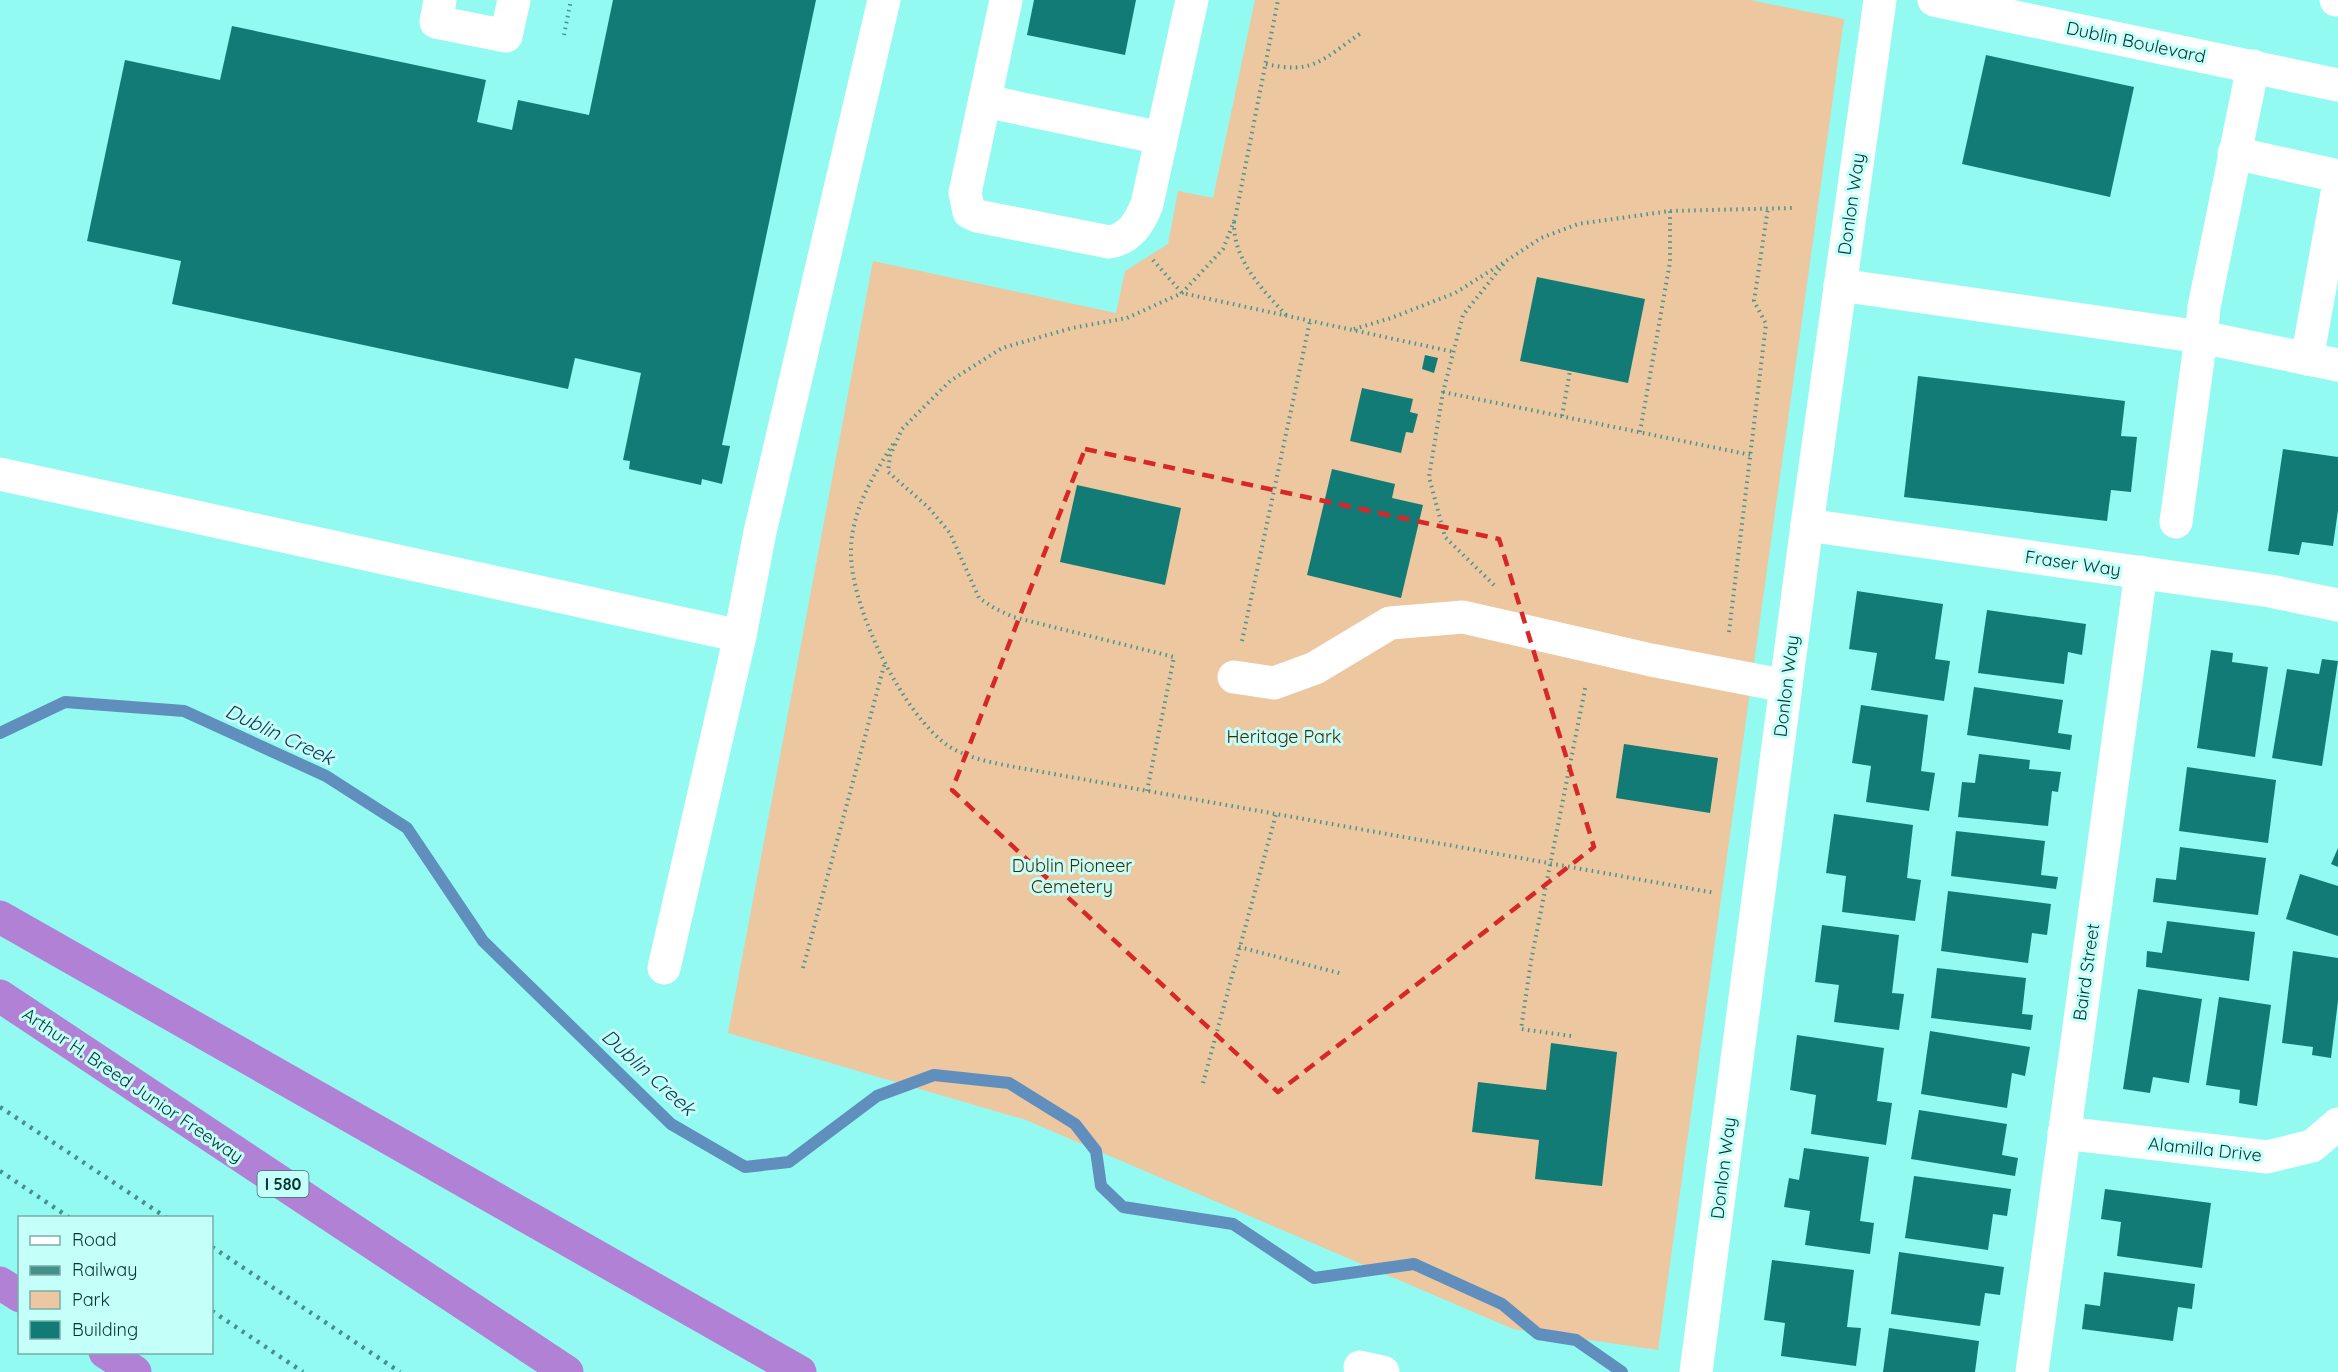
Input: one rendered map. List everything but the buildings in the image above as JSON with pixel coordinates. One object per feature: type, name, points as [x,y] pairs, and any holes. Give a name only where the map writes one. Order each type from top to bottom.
[{"type":"highway","points":[[0,917],[800,1372]]},
{"type":"highway","name":"Arthur H. Breed Junior Freeway","points":[[0,996],[567,1372]]},
{"type":"highway","points":[[0,1283],[18,1295]]},
{"type":"highway","points":[[107,1354],[135,1372]]},
{"type":"street","points":[[440,0],[436,22],[506,36],[514,0]]},
{"type":"street","points":[[664,968],[740,636],[760,532],[884,0]]},
{"type":"street","points":[[1006,0],[965,193],[969,212],[977,216],[1109,242],[1118,241],[1129,233],[1140,220],[1147,204],[1192,0]]},
{"type":"street","name":"Donlon Way","points":[[1696,1372],[1807,525],[1880,0]]},
{"type":"street","name":"Dublin Boulevard","points":[[1934,0],[2253,66],[2338,86]]},
{"type":"street","points":[[2176,522],[2205,307],[2253,66]]},
{"type":"street","points":[[985,101],[1161,138]]},
{"type":"street","points":[[2234,153],[2338,176]]},
{"type":"street","points":[[1840,285],[2201,338],[2323,362],[2338,188]]},
{"type":"street","points":[[0,474],[740,636]]},
{"type":"street","name":"Fraser Way","points":[[1807,525],[2270,591],[2338,605]]},
{"type":"street","name":"Baird Street","points":[[2032,1372],[2141,573]]},
{"type":"street","points":[[1234,677],[1274,683],[1315,668],[1390,623],[1463,617],[1786,686]]},
{"type":"street","name":"Alamilla Drive","points":[[2064,1133],[2266,1157],[2312,1146],[2338,1124]]},
{"type":"path","points":[[564,35],[571,0]]},
{"type":"path","points":[[1278,0],[1235,219],[1234,237],[1244,262],[1259,286],[1286,316]]},
{"type":"path","points":[[1266,64],[1288,69],[1309,67],[1361,33]]},
{"type":"path","points":[[1729,632],[1766,324],[1754,301],[1768,208]]},
{"type":"path","points":[[1353,330],[1455,293],[1541,238],[1578,224],[1670,211],[1793,208]]},
{"type":"path","points":[[1640,432],[1670,262],[1670,211]]},
{"type":"path","points":[[1235,219],[1223,249],[1182,293],[1127,318],[1072,328],[1002,348],[950,381],[902,429],[872,478],[857,514],[850,552],[853,579],[885,662],[899,689],[921,722],[951,747],[980,760],[1715,893]]},
{"type":"path","points":[[1129,233],[1182,293],[1454,352]]},
{"type":"path","points":[[1500,591],[1445,537],[1430,477],[1443,392],[1463,315],[1506,261]]},
{"type":"path","points":[[1234,677],[1310,321]]},
{"type":"path","points":[[1562,416],[1570,371]]},
{"type":"path","points":[[1443,392],[1751,455]]},
{"type":"path","points":[[902,429],[890,456],[888,472],[928,507],[950,533],[979,597],[1013,617],[1174,657],[1148,791]]},
{"type":"path","points":[[1553,638],[1558,641],[1587,685],[1531,961],[1521,1029],[1571,1036]]},
{"type":"path","points":[[803,968],[885,662]]},
{"type":"path","points":[[1203,1083],[1276,814]]},
{"type":"path","points":[[1239,947],[1343,974]]},
{"type":"highlighted area","points":[[1085,449],[1499,539],[1594,847],[1278,1092],[952,790]]},
{"type":"green space","name":"Heritage Park","points":[[1255,0],[1750,0],[1844,19],[1658,1350],[1513,1329],[1026,1120],[728,1033],[873,261],[1116,313],[1125,271],[1168,244],[1178,191],[1213,198]]},
{"type":"waterway","name":"Dublin Creek","points":[[0,733],[65,702],[184,711],[326,776],[407,828],[483,941],[671,1124],[745,1167],[789,1162],[877,1096],[934,1075],[1009,1083],[1075,1124],[1096,1151],[1101,1186],[1123,1207],[1233,1224],[1314,1278],[1414,1264],[1502,1304],[1538,1334],[1576,1340],[1622,1372]]},
{"type":"railway","points":[[0,1107],[164,1216]]},
{"type":"railway","points":[[0,1171],[67,1216]]},
{"type":"railway","points":[[213,1248],[400,1372]]},
{"type":"railway","points":[[213,1312],[303,1372]]},
{"type":"park label","name":"Dublin Pioneer Cemetery","points":[[1072,875]]}]
